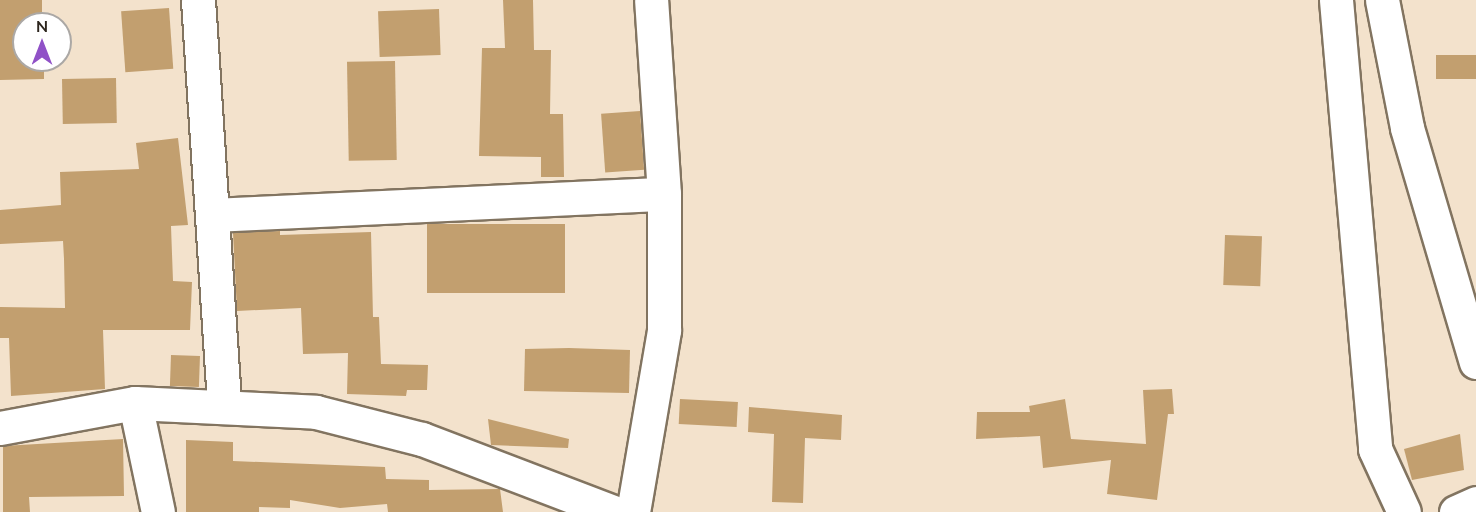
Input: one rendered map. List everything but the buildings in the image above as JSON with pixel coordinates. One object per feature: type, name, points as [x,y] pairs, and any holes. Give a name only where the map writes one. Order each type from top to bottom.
[{"type":"street","points":[[198,0],[224,406]]},
{"type":"street","points":[[633,512],[664,330],[664,194],[651,0]]},
{"type":"street","points":[[1336,0],[1375,449],[1404,512]]},
{"type":"street","points":[[1382,0],[1407,128],[1476,362]]},
{"type":"street","points":[[213,215],[664,194]]},
{"type":"street","points":[[135,403],[158,512]]},
{"type":"street","points":[[0,428],[135,403],[316,412],[422,439],[594,509]]},
{"type":"street","points":[[1456,512],[1476,503]]}]
